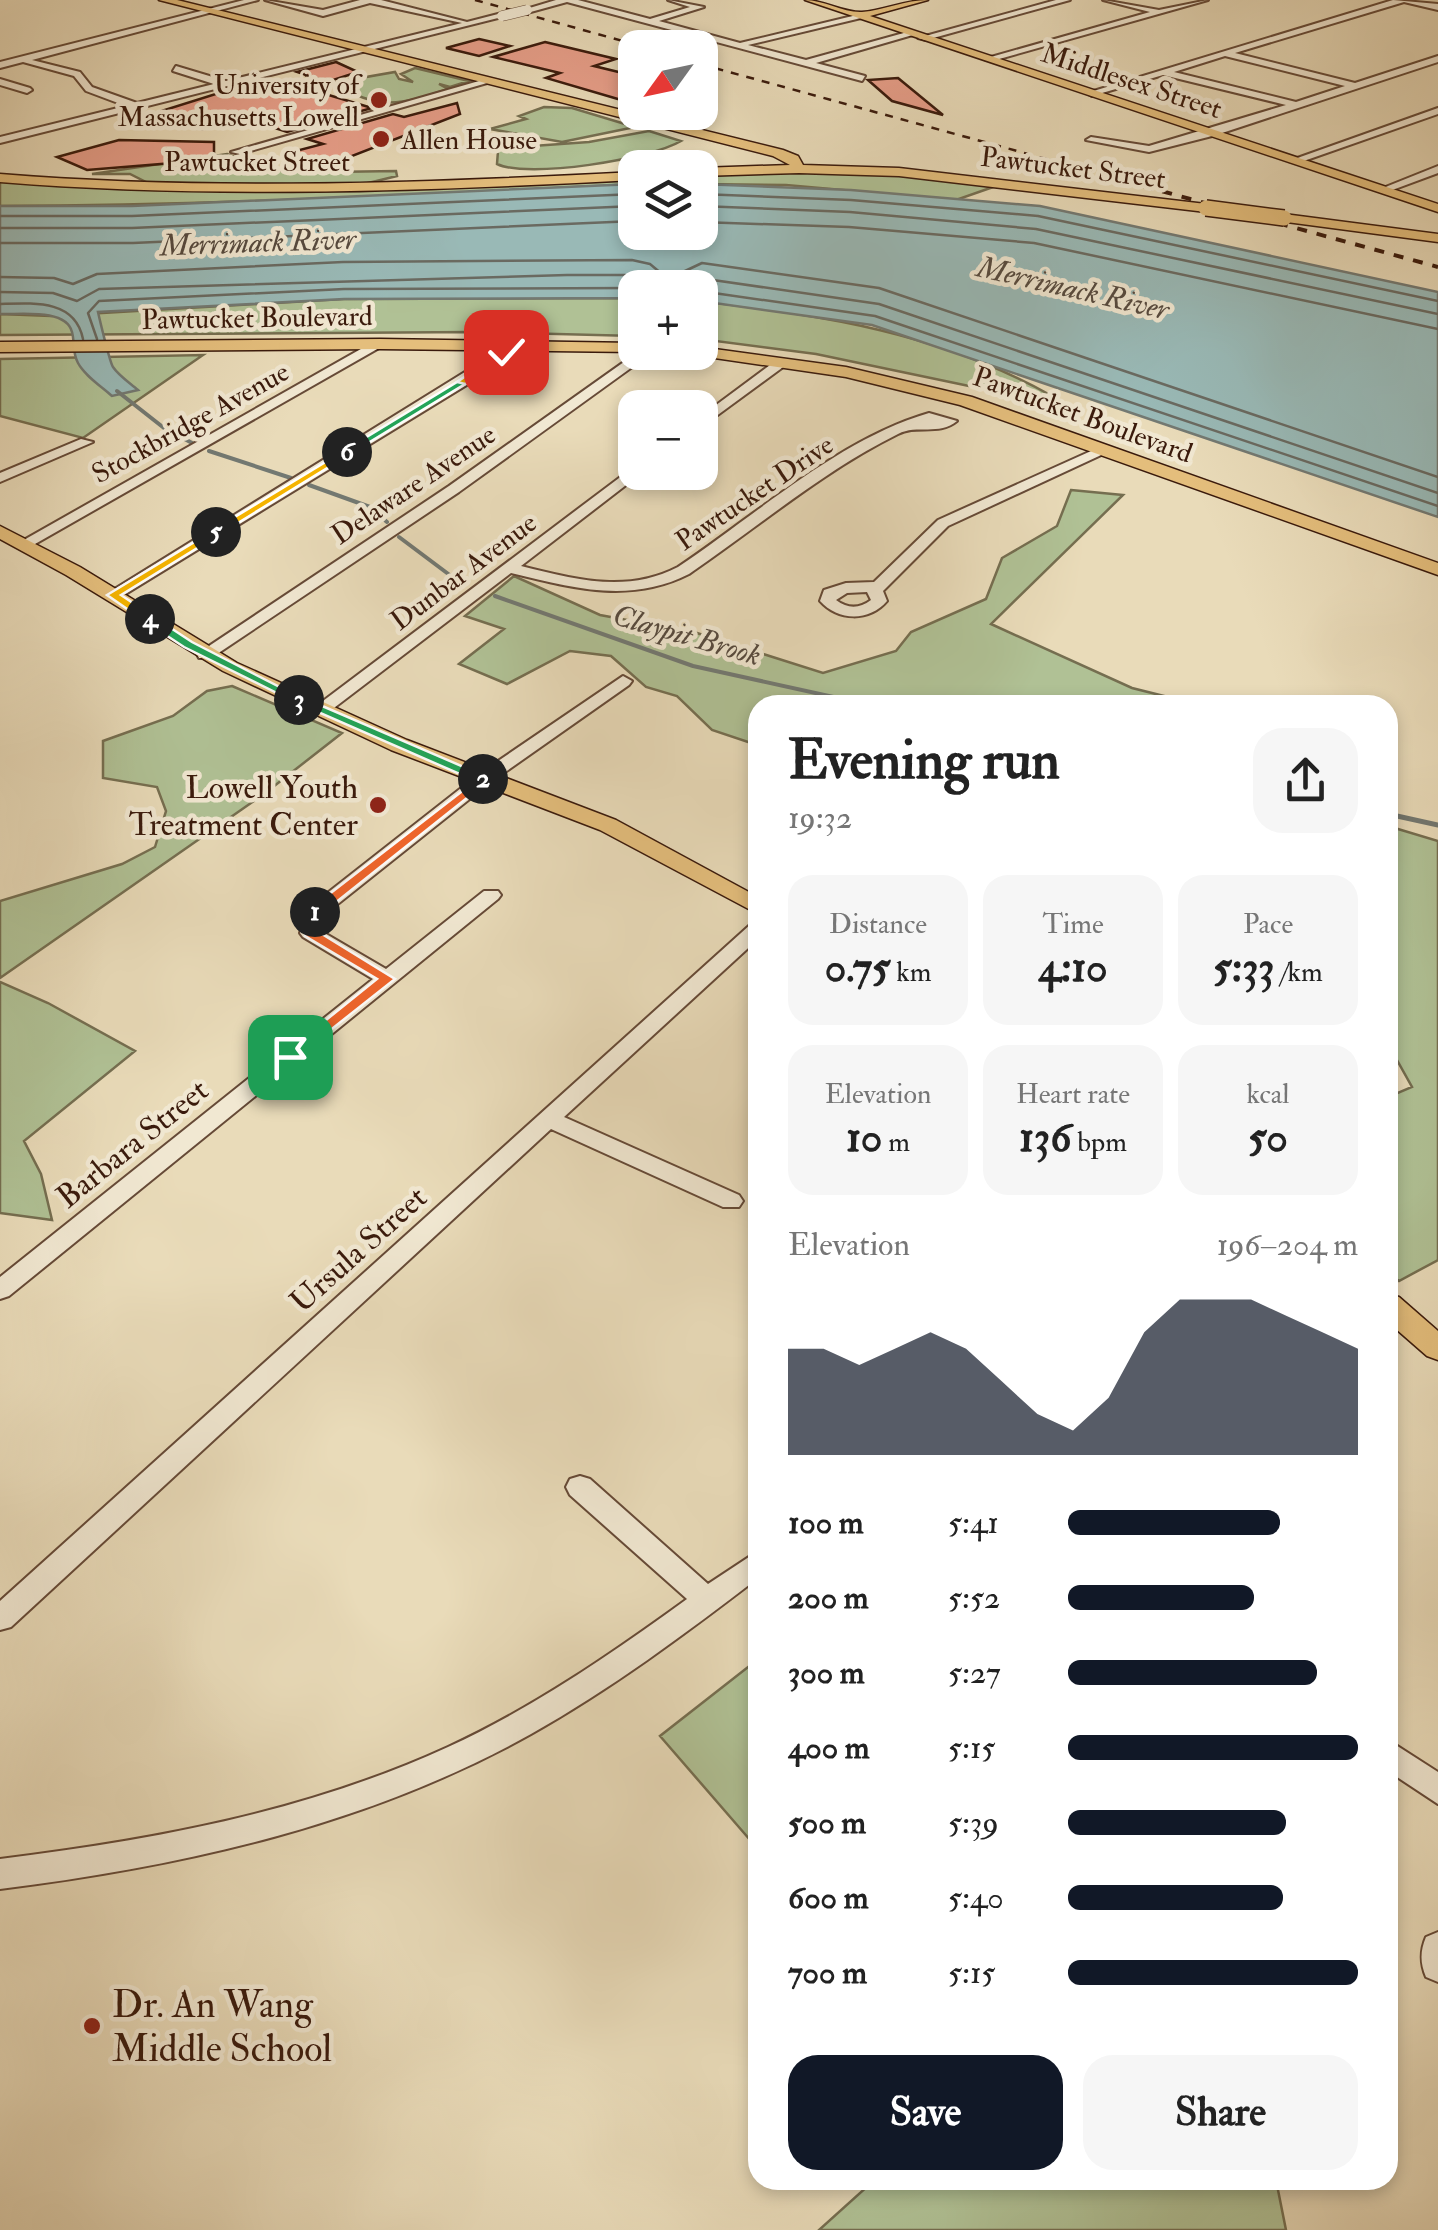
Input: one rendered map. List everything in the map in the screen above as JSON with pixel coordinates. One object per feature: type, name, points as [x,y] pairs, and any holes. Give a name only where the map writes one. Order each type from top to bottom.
[{"type":"main road","points":[[164,0],[778,153],[793,159],[799,168]]},
{"type":"main road","name":"Middlesex Street","points":[[810,0],[1438,208]]},
{"type":"main road","points":[[858,16],[923,0]]},
{"type":"main road","name":"Pawtucket Street","points":[[718,171],[799,168],[922,174],[1438,238]]},
{"type":"main road","name":"Pawtucket Street","points":[[0,178],[105,185],[277,187],[618,177]]},
{"type":"main road","name":"Pawtucket Boulevard","points":[[110,342],[451,335],[618,340]]},
{"type":"main road","name":"Pawtucket Boulevard","points":[[0,337],[69,342],[618,348]]},
{"type":"main road","name":"Pawtucket Boulevard","points":[[0,347],[69,342]]},
{"type":"main road","name":"Pawtucket Boulevard","points":[[718,345],[833,360],[971,390],[1438,555]]},
{"type":"main road","name":"Pawtucket Boulevard","points":[[718,354],[783,362],[933,392],[1013,416],[1438,569]]},
{"type":"main road","points":[[0,532],[113,595],[206,654],[320,710],[608,825],[748,902]]},
{"type":"main road","points":[[1398,1313],[1438,1348]]},
{"type":"street","points":[[0,65],[254,0]]},
{"type":"street","points":[[269,0],[323,13],[369,0],[472,23]]},
{"type":"street","points":[[2,139],[567,0],[862,78]]},
{"type":"street","points":[[650,21],[700,7],[672,0]]},
{"type":"street","points":[[809,62],[1066,0]]},
{"type":"street","points":[[1108,0],[1160,12]]},
{"type":"street","points":[[989,60],[1204,0]]},
{"type":"street","points":[[1092,93],[1404,0],[1438,7]]},
{"type":"street","points":[[743,44],[858,16]]},
{"type":"street","points":[[0,49],[77,74],[89,90],[136,106]]},
{"type":"street","points":[[1224,53],[1356,86]]},
{"type":"street","points":[[1091,140],[1141,150],[1212,134],[1438,59]]},
{"type":"street","points":[[176,69],[224,84]]},
{"type":"street","points":[[1162,72],[1296,105]]},
{"type":"street","points":[[236,152],[489,81]]},
{"type":"street","points":[[0,82],[28,90]]},
{"type":"street","points":[[1294,161],[1438,110]]},
{"type":"street","points":[[1382,190],[1438,169]]},
{"type":"street","name":"Stockbridge Avenue","points":[[24,544],[380,344]]},
{"type":"street","points":[[113,595],[491,364],[515,345]]},
{"type":"street","points":[[718,411],[783,362]]},
{"type":"street","name":"Delaware Avenue","points":[[206,654],[454,489],[622,370]]},
{"type":"street","name":"Pawtucket Drive","points":[[509,568],[615,588],[666,580],[817,476],[906,425]]},
{"type":"street","points":[[0,478],[86,442]]},
{"type":"street","points":[[874,589],[943,524],[1105,450]]},
{"type":"street","name":"Dunbar Avenue","points":[[320,710],[618,486]]},
{"type":"street","points":[[387,979],[310,933],[314,913],[485,778],[623,681]]},
{"type":"street","name":"Barbara Street","points":[[0,1290],[491,895]]},
{"type":"street","name":"Ursula Street","points":[[2,1618],[748,937]]},
{"type":"street","points":[[548,1119],[731,1201]]},
{"type":"street","points":[[580,1487],[707,1600]]},
{"type":"street","points":[[0,1873],[61,1868],[214,1840],[429,1770],[526,1722],[748,1569]]},
{"type":"street","points":[[1398,1761],[1438,1790]]},
{"type":"street","points":[[1438,1948],[1438,1966]]},
{"type":"green space","points":[[415,68],[469,81],[450,87],[439,84],[448,89],[402,102],[363,98],[332,83],[395,72],[399,79],[413,82],[401,74]]},
{"type":"green space","points":[[544,107],[572,108],[618,122],[620,130],[562,142],[490,129],[526,119],[519,116]]},
{"type":"green space","points":[[649,131],[681,141],[659,150],[618,150],[618,160],[589,165],[535,169],[497,164],[498,151],[504,148],[589,142]]},
{"type":"green space","points":[[227,154],[272,172],[311,166],[330,172],[396,171],[397,176],[364,184],[150,184],[130,174],[92,174]]},
{"type":"green space","points":[[718,174],[906,175],[996,186],[956,200],[786,185],[718,184]]},
{"type":"green space","points":[[618,179],[618,185],[397,196],[0,206],[0,181],[103,188]]},
{"type":"green space","points":[[618,298],[618,336],[473,332],[0,335],[0,314],[51,316],[344,299]]},
{"type":"green space","points":[[718,303],[837,321],[925,342],[1010,374],[1052,396],[969,386],[816,354],[718,341]]},
{"type":"green space","points":[[203,355],[83,438],[0,416],[0,359]]},
{"type":"green space","points":[[1071,490],[1123,495],[991,624],[1132,688],[1160,695],[748,695],[748,742],[712,730],[677,696],[646,687],[611,656],[570,651],[507,684],[459,664],[504,629],[465,616],[514,576],[600,615],[697,633],[823,673],[896,651],[911,632],[986,599],[1002,558],[1057,526]]},
{"type":"green space","points":[[232,686],[342,733],[264,794],[0,978],[0,901],[122,864],[155,847],[166,811],[157,787],[103,778],[103,741],[173,716],[207,691]]},
{"type":"green space","points":[[1398,829],[1438,841],[1438,1260],[1399,1281],[1398,1093],[1412,1087],[1398,1062]]},
{"type":"green space","points":[[0,982],[48,1003],[135,1051],[24,1141],[41,1174],[52,1220],[0,1213]]},
{"type":"green space","points":[[748,1667],[748,1838],[660,1736]]},
{"type":"green space","points":[[863,2190],[1278,2190],[1286,2230],[819,2230]]},
{"type":"water","name":"Merrimack River","points":[[618,185],[618,250],[718,250],[718,185],[851,190],[1040,206],[1438,292],[1438,517],[872,325],[718,304],[718,270],[618,270],[618,298],[344,299],[98,312],[113,367],[138,390],[112,396],[78,363],[68,324],[41,314],[0,314],[0,206],[132,206]]},
{"type":"building","points":[[479,39],[510,46],[479,56],[446,48]]},
{"type":"building","points":[[545,42],[616,59],[594,66],[618,72],[618,99],[546,78],[560,73],[493,57]]},
{"type":"building","points":[[336,62],[358,72],[327,82],[297,72]]},
{"type":"building","points":[[898,78],[943,115],[892,101],[868,80]]},
{"type":"building","points":[[238,87],[322,93],[372,108],[287,132],[232,114],[227,126],[202,129],[155,113]]},
{"type":"building","points":[[457,103],[460,114],[329,165],[288,153],[323,144],[307,139],[393,114],[404,117]]},
{"type":"building","points":[[119,140],[214,142],[214,156],[176,157],[173,163],[87,170],[57,157]]},
{"type":"waterway","name":"Claypit Brook","points":[[117,391],[164,428],[194,444]]},
{"type":"waterway","name":"Claypit Brook","points":[[209,451],[291,478]]},
{"type":"waterway","name":"Claypit Brook","points":[[309,485],[370,507],[387,522]]},
{"type":"waterway","name":"Claypit Brook","points":[[399,537],[463,585]]},
{"type":"waterway","name":"Claypit Brook","points":[[495,596],[693,666],[825,695]]},
{"type":"waterway","name":"Claypit Brook","points":[[1398,816],[1438,825]]},
{"type":"railway","points":[[475,0],[618,40]]},
{"type":"railway","points":[[718,69],[1152,188]]},
{"type":"railway","points":[[1143,186],[1438,267]]},
{"type":"place","name":"University of Massachusetts Lowell","points":[[379,100]]},
{"type":"place","name":"Allen House","points":[[381,139]]},
{"type":"place","name":"Lowell Youth Treatment Center","points":[[378,805]]},
{"type":"place","name":"Dr. An Wang Middle School","points":[[92,2026]]},
{"type":"route","points":[[290,1057],[387,979],[310,933],[314,913],[334,893],[485,778],[320,710],[230,666],[188,645],[113,595],[506,352]]}]
